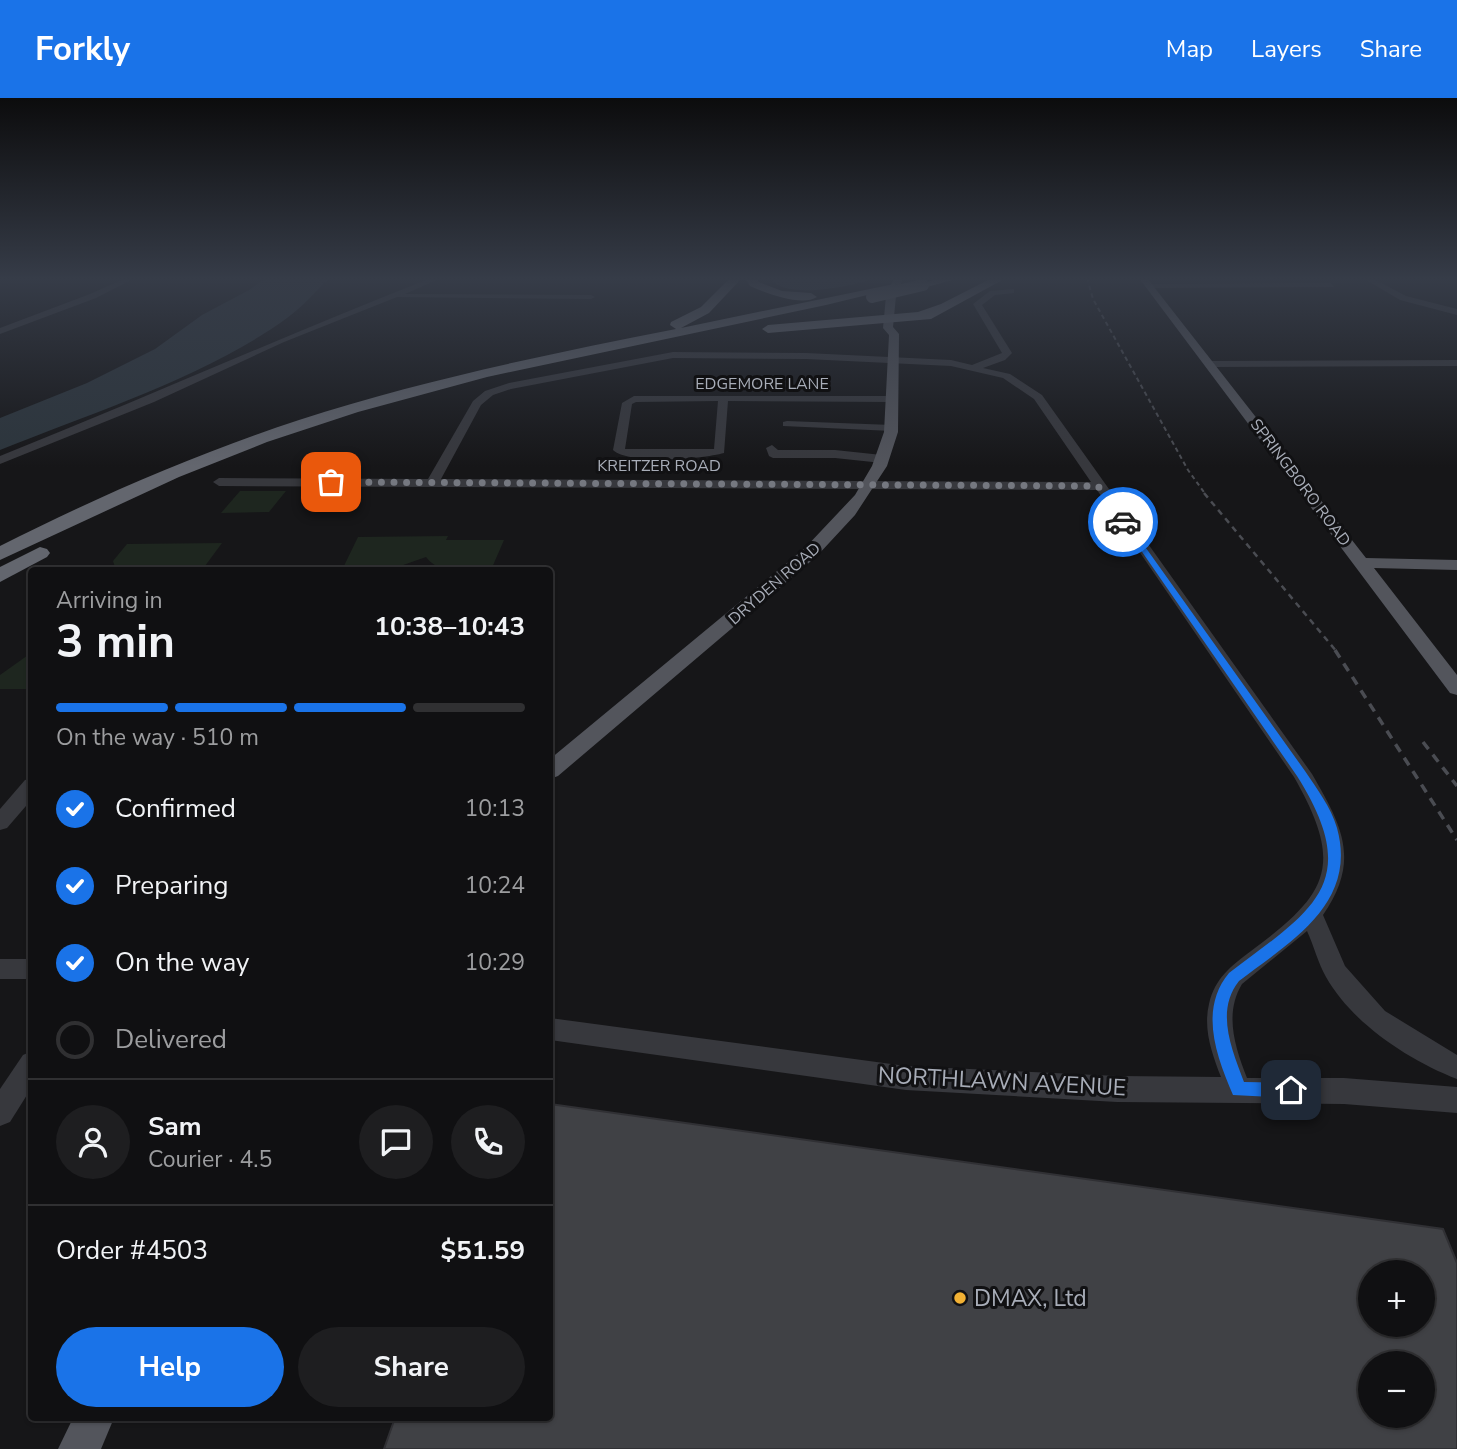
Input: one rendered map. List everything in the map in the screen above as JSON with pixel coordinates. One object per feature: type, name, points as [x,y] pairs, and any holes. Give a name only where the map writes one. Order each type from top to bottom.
[{"type":"highway","points":[[0,554],[134,489],[259,439],[352,409],[615,341]]},
{"type":"highway","points":[[478,376],[644,341]]},
{"type":"highway","points":[[0,576],[151,496],[292,437],[432,394],[665,341]]},
{"type":"highway","points":[[613,353],[684,341]]},
{"type":"main road","name":"DRYDEN ROAD","points":[[553,768],[838,527],[870,484],[892,428],[894,341]]},
{"type":"main road","name":"SPRINGBORO ROAD","points":[[1194,341],[1457,689]]},
{"type":"main road","points":[[1361,563],[1457,565]]},
{"type":"main road","points":[[79,1449],[93,1421]]},
{"type":"street","points":[[0,460],[150,400],[279,341]]},
{"type":"street","points":[[998,341],[1301,774],[1324,810],[1334,841],[1334,867],[1326,895],[1312,915],[1234,977],[1219,1005],[1218,1020],[1222,1043],[1239,1090]]},
{"type":"street","points":[[974,367],[998,360],[1006,354]]},
{"type":"street","points":[[433,482],[477,403],[489,393],[509,386],[666,356],[893,359],[974,367],[1014,380],[1033,392]]},
{"type":"street","points":[[1212,364],[1457,363]]},
{"type":"street","name":"EDGEMORE LANE","points":[[723,398],[722,449],[712,453],[626,454],[620,451],[627,403],[632,400],[723,398],[892,399]]},
{"type":"street","points":[[787,424],[892,428]]},
{"type":"street","points":[[772,448],[772,454],[835,454],[882,459]]},
{"type":"street","name":"KREITZER ROAD","points":[[219,482],[1098,486]]},
{"type":"street","points":[[0,823],[28,790]]},
{"type":"street","points":[[1312,915],[1336,972],[1376,1019],[1434,1057],[1457,1067]]},
{"type":"street","points":[[0,969],[28,969]]},
{"type":"street","name":"NORTHLAWN AVENUE","points":[[553,1029],[906,1078],[1039,1086],[1343,1091],[1457,1100]]},
{"type":"street","points":[[0,1113],[28,1069]]},
{"type":"shaded area","points":[[166,341],[252,341],[148,392],[0,450],[0,418],[87,383]]},
{"type":"shaded area","points":[[240,491],[286,491],[269,512],[221,513]]},
{"type":"shaded area","points":[[448,536],[446,540],[504,540],[492,567],[439,567],[426,557],[398,567],[343,567],[358,537]]},
{"type":"shaded area","points":[[222,543],[204,567],[115,567],[113,561],[127,544]]},
{"type":"shaded area","points":[[28,655],[28,689],[0,689],[0,675]]},
{"type":"building","name":"DMAX, Ltd","points":[[553,1104],[1443,1229],[1457,1263],[1457,1449],[384,1449],[394,1421],[553,1421]]},
{"type":"railway","points":[[1116,341],[1188,470],[1206,495]]},
{"type":"railway","points":[[1204,493],[1337,652]]},
{"type":"railway","points":[[1335,650],[1457,840]]},
{"type":"railway","points":[[1423,742],[1457,786]]},
{"type":"way so far","points":[[331,482],[1098,486],[1123,522]]},
{"type":"place","name":"DMAX, Ltd","points":[[960,1298]]},
{"type":"route","points":[[1123,522],[1314,793],[1331,828],[1335,858],[1333,876],[1318,909],[1303,924],[1234,977],[1219,1005],[1218,1020],[1222,1043],[1239,1090],[1291,1090]]}]
